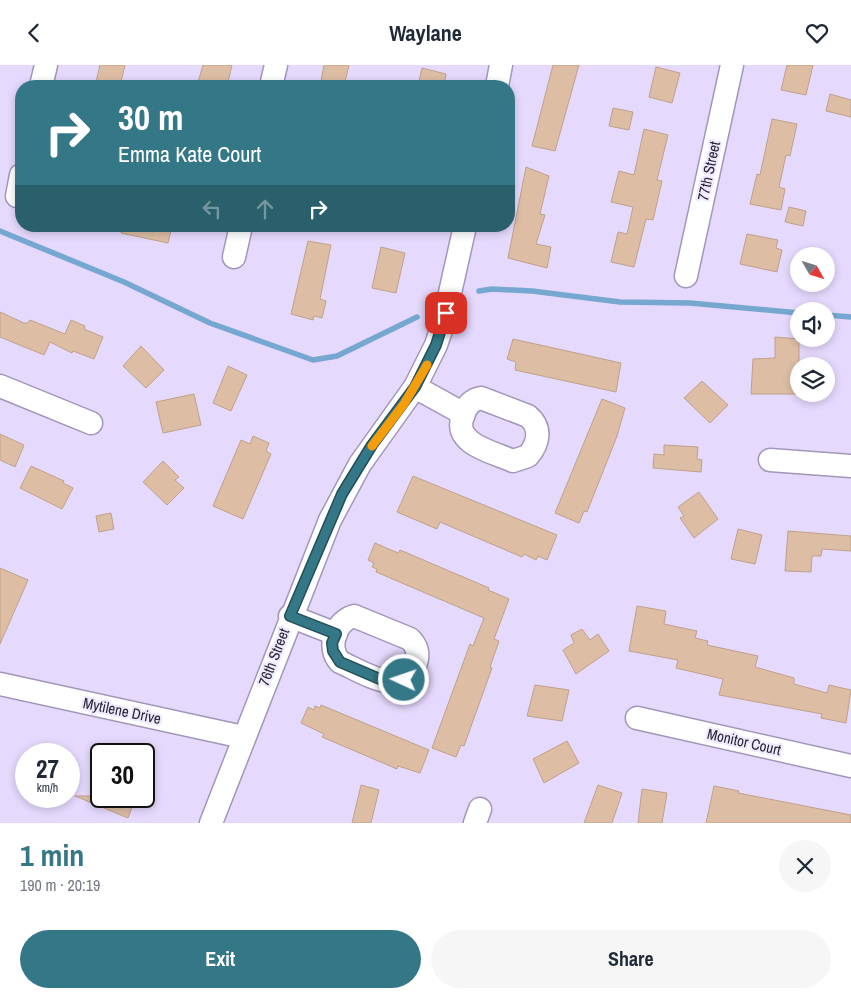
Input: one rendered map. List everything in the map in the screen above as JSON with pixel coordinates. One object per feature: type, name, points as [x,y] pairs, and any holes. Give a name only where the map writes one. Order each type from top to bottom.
[{"type":"street","points":[[42,80],[46,65]]},
{"type":"street","points":[[272,80],[276,65]]},
{"type":"street","points":[[498,80],[501,65]]},
{"type":"street","name":"77th Street","points":[[686,276],[732,65]]},
{"type":"street","points":[[234,257],[240,232]]},
{"type":"street","name":"76th Street","points":[[211,823],[290,616],[342,494],[372,445],[415,387],[427,365],[443,324],[464,232]]},
{"type":"street","points":[[0,386],[90,423]]},
{"type":"street","points":[[415,387],[464,413]]},
{"type":"street","points":[[770,460],[851,466]]},
{"type":"street","points":[[290,616],[336,634]]},
{"type":"street","name":"Mytilene Drive","points":[[0,684],[243,737]]},
{"type":"street","name":"Monitor Court","points":[[637,719],[851,766]]},
{"type":"building","points":[[100,65],[125,65],[121,80],[96,80]]},
{"type":"building","points":[[203,65],[232,65],[228,80],[199,80]]},
{"type":"building","points":[[324,65],[349,65],[345,80],[321,80]]},
{"type":"building","points":[[553,65],[579,65],[555,151],[532,146]]},
{"type":"building","points":[[787,65],[813,65],[806,95],[781,90]]},
{"type":"building","points":[[656,67],[680,73],[672,103],[649,97]]},
{"type":"building","points":[[422,68],[446,74],[445,80],[419,80]]},
{"type":"building","points":[[830,94],[851,100],[851,117],[826,111]]},
{"type":"building","points":[[613,108],[633,112],[629,130],[609,126]]},
{"type":"building","points":[[772,119],[797,124],[790,156],[786,155],[779,187],[785,189],[781,210],[750,204],[757,174],[760,175]]},
{"type":"building","points":[[644,129],[668,135],[657,180],[662,181],[653,220],[646,219],[634,267],[611,262],[618,232],[627,234],[633,207],[611,202],[619,171],[634,175]]},
{"type":"building","points":[[526,167],[549,176],[540,214],[545,215],[536,244],[551,247],[547,268],[508,258],[513,232],[515,232],[515,223]]},
{"type":"building","points":[[789,207],[806,211],[803,226],[785,222]]},
{"type":"building","points":[[121,232],[171,232],[168,243]]},
{"type":"building","points":[[747,234],[778,240],[776,248],[782,250],[777,272],[740,264]]},
{"type":"building","points":[[308,241],[331,245],[320,299],[326,301],[322,318],[314,316],[313,320],[291,314]]},
{"type":"building","points":[[381,247],[405,253],[396,293],[372,288]]},
{"type":"building","points":[[0,312],[24,323],[28,323],[30,320],[65,334],[71,320],[85,326],[84,329],[103,337],[94,359],[73,351],[72,353],[50,342],[44,355],[0,337]]},
{"type":"building","points":[[775,337],[790,338],[790,347],[799,347],[799,357],[790,357],[790,394],[751,394],[753,359],[775,358]]},
{"type":"building","points":[[513,339],[621,363],[616,392],[515,370],[516,362],[507,359]]},
{"type":"building","points":[[141,346],[164,370],[146,388],[123,366]]},
{"type":"building","points":[[228,366],[247,375],[231,411],[213,403]]},
{"type":"building","points":[[702,381],[728,405],[710,423],[684,398]]},
{"type":"building","points":[[194,394],[201,425],[163,433],[156,402]]},
{"type":"building","points":[[602,399],[625,408],[617,436],[587,512],[584,511],[579,523],[555,513]]},
{"type":"building","points":[[0,434],[24,445],[15,467],[0,460]]},
{"type":"building","points":[[253,436],[269,443],[266,451],[271,454],[243,519],[213,506],[241,440],[250,444]]},
{"type":"building","points":[[664,445],[698,447],[697,459],[702,460],[701,472],[653,468],[654,454],[664,455]]},
{"type":"building","points":[[163,461],[179,477],[175,480],[184,488],[167,505],[143,482]]},
{"type":"building","points":[[31,466],[64,481],[63,483],[73,488],[62,509],[20,488]]},
{"type":"building","points":[[413,476],[557,535],[547,560],[538,556],[536,560],[524,554],[522,557],[440,522],[437,529],[397,512]]},
{"type":"building","points":[[699,492],[718,519],[694,538],[680,518],[684,516],[678,507]]},
{"type":"building","points":[[111,513],[114,529],[99,532],[96,516]]},
{"type":"building","points":[[738,529],[762,535],[755,564],[731,559]]},
{"type":"building","points":[[788,531],[851,536],[851,551],[822,549],[821,556],[812,556],[811,572],[785,571]]},
{"type":"building","points":[[375,543],[398,553],[400,550],[489,588],[488,590],[509,599],[494,639],[499,641],[490,667],[492,668],[464,746],[461,745],[456,757],[432,748],[470,644],[473,646],[484,618],[376,572],[377,569],[372,567],[374,563],[368,560]]},
{"type":"building","points":[[0,568],[28,580],[0,644]]},
{"type":"building","points":[[637,606],[666,611],[664,624],[697,631],[695,638],[708,641],[707,645],[758,656],[755,667],[794,678],[794,684],[827,693],[829,685],[851,690],[846,723],[821,718],[822,714],[719,695],[723,679],[676,668],[678,660],[629,651]]},
{"type":"building","points":[[582,629],[590,640],[598,634],[609,651],[576,674],[563,650],[574,643],[571,635]]},
{"type":"building","points":[[535,685],[569,690],[562,721],[527,716]]},
{"type":"building","points":[[321,705],[429,750],[420,773],[398,766],[397,769],[322,737],[324,734],[301,723],[308,707],[314,710],[315,706],[320,708]]},
{"type":"building","points":[[567,741],[579,763],[544,783],[533,759]]},
{"type":"building","points":[[361,785],[379,790],[371,823],[352,823]]},
{"type":"building","points":[[598,785],[622,793],[612,823],[584,823]]},
{"type":"building","points":[[714,786],[739,791],[738,793],[851,815],[851,823],[706,823]]},
{"type":"building","points":[[642,789],[667,793],[662,823],[638,823]]},
{"type":"building","points":[[80,796],[90,796],[90,802],[80,798]]},
{"type":"building","points":[[104,808],[132,808],[128,818]]},
{"type":"waterway","points":[[0,231],[124,282],[210,323],[313,360],[337,356],[417,317]]},
{"type":"waterway","points":[[479,291],[492,289],[532,291],[620,302],[690,303],[790,312]]},
{"type":"waterway","points":[[835,316],[851,317]]},
{"type":"slow traffic","points":[[372,446],[404,404],[427,365]]},
{"type":"route","points":[[404,680],[397,683],[389,683],[340,662],[333,651],[332,643],[336,634],[290,616],[342,494],[372,445],[415,387],[436,345],[446,313]]}]
